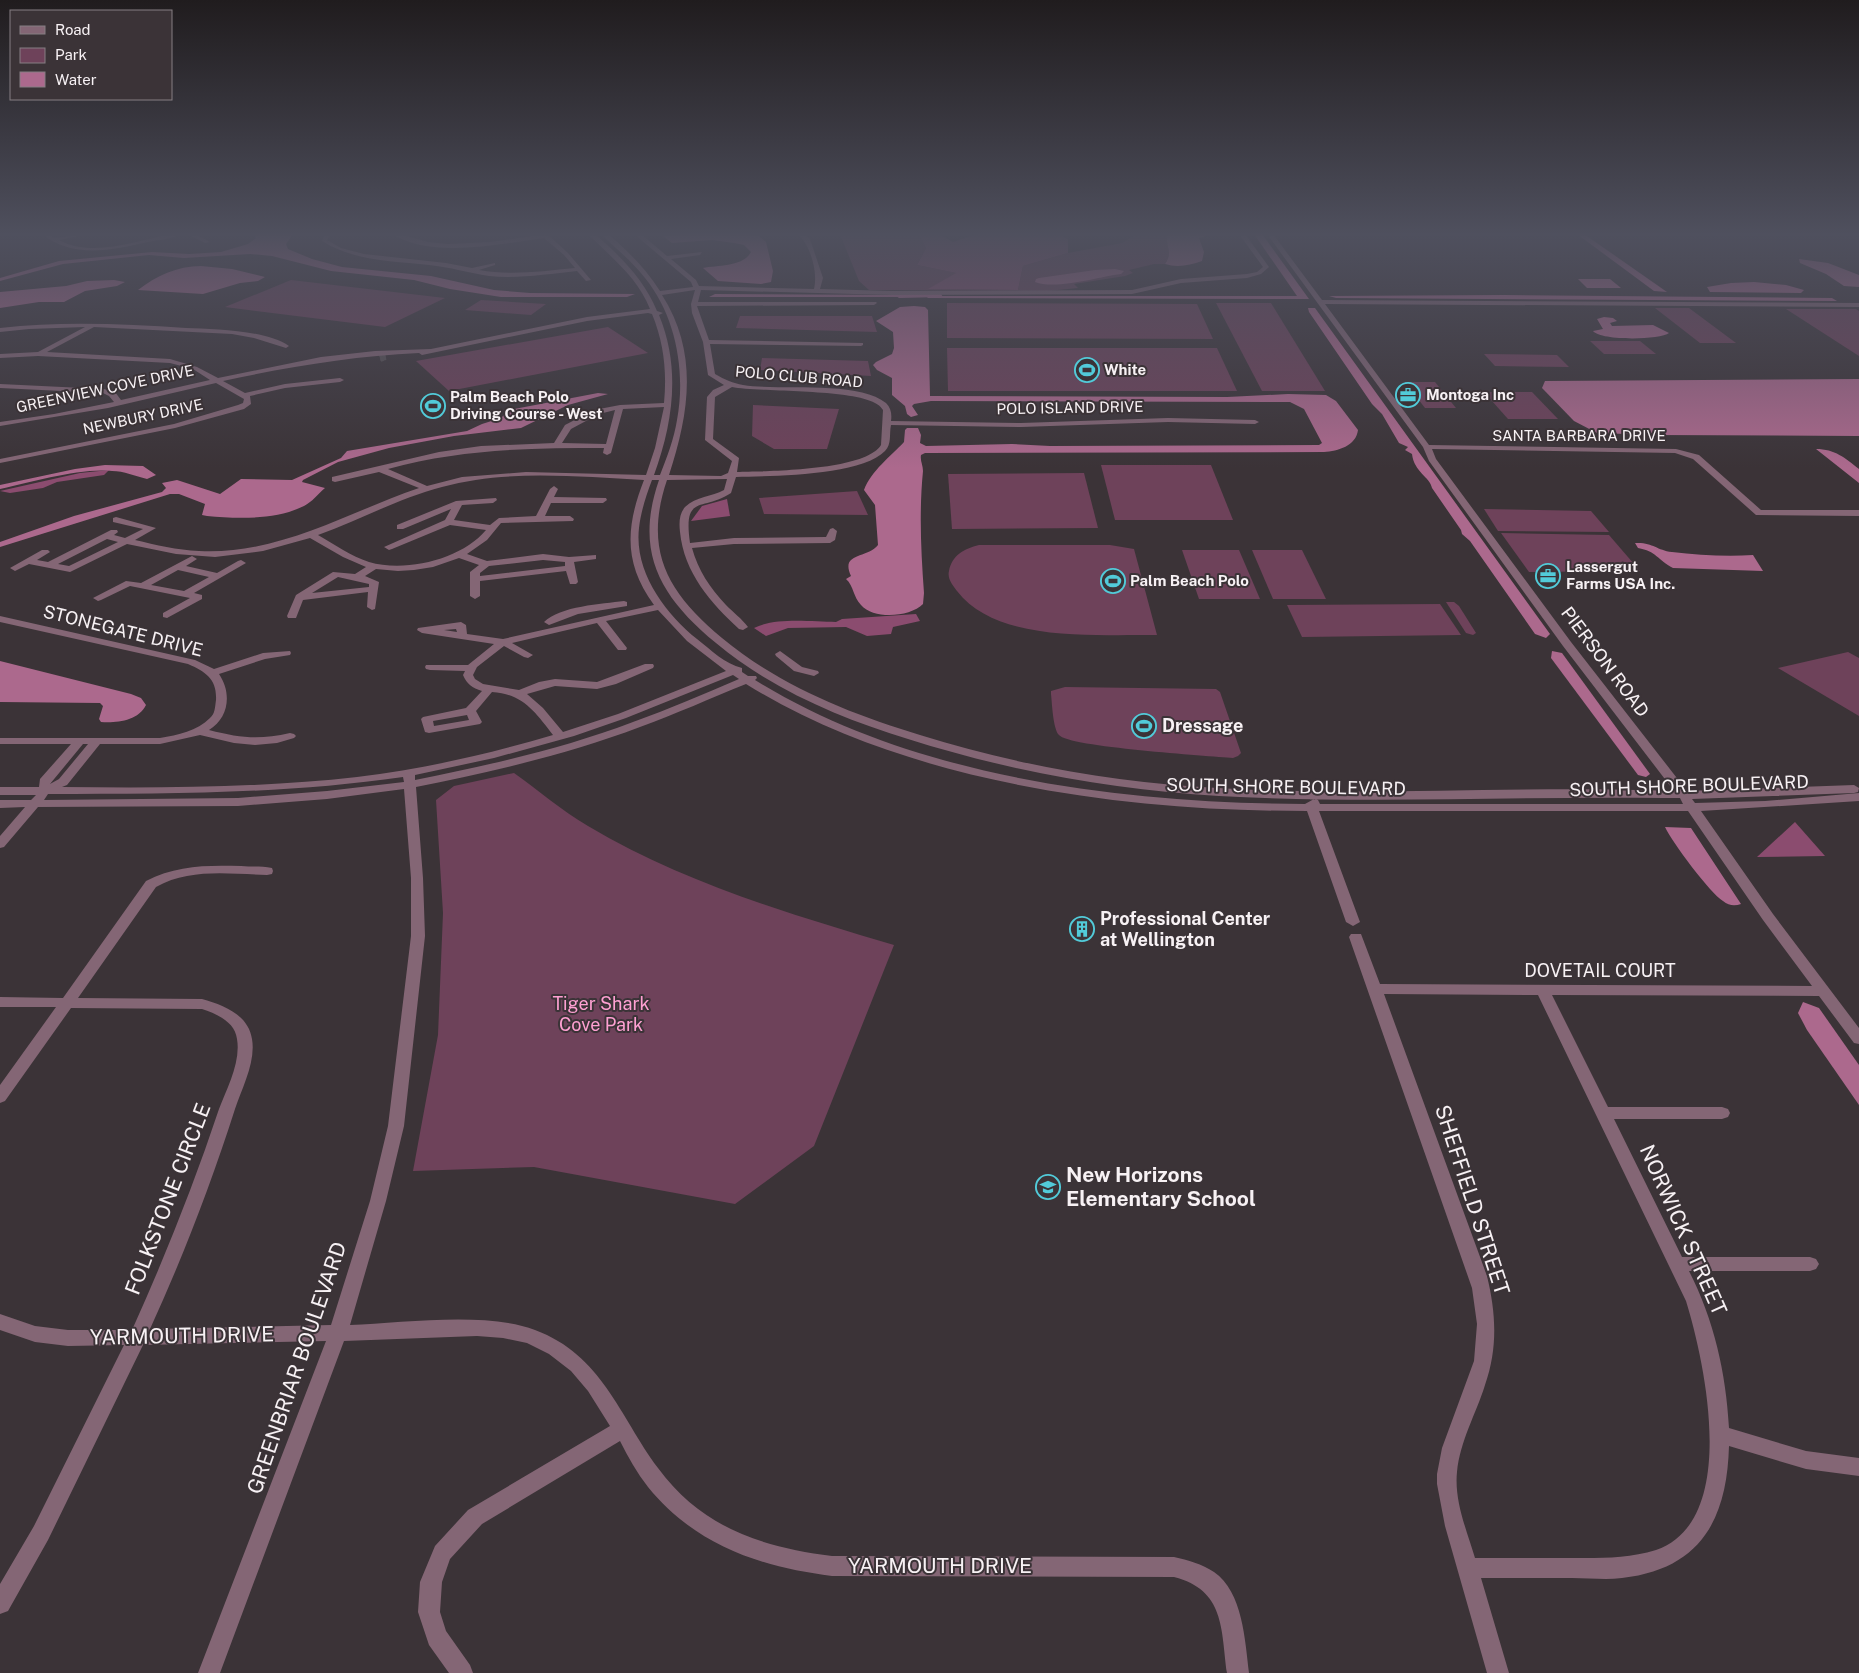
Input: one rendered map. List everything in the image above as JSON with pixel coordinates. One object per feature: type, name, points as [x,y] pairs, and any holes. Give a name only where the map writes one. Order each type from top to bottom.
[{"type":"street","name":"GREENVIEW COVE DRIVE","points":[[285,366],[430,351],[587,319],[654,312]]},
{"type":"street","points":[[655,312],[672,318]]},
{"type":"street","name":"SOUTH SHORE BOULEVARD","points":[[655,312],[665,338],[668,356],[668,405],[663,432],[635,516],[634,543],[641,572],[659,607],[704,651],[762,690],[789,705],[842,728],[912,753],[990,774],[1064,789],[1215,806],[1277,808],[1692,806],[1744,805],[1859,797]]},
{"type":"street","name":"SOUTH SHORE BOULEVARD","points":[[669,312],[682,354],[684,385],[679,430],[654,506],[651,525],[655,553],[663,574],[676,596],[691,614],[755,669],[806,695],[858,718],[926,742],[1002,762],[1074,776],[1150,786],[1221,792],[1683,795],[1859,788]]},
{"type":"street","name":"POLO CLUB ROAD","points":[[106,536],[197,554],[228,553],[273,546],[311,535],[399,497],[425,488],[461,480],[502,476],[722,478],[732,475],[840,467],[867,460],[883,450],[886,444],[887,410],[876,400],[862,396],[730,384],[716,380],[712,375],[706,342],[695,312]]},
{"type":"street","name":"PIERSON ROAD","points":[[1328,312],[1567,644],[1692,806],[1768,917],[1859,1039]]},
{"type":"street","points":[[0,330],[50,325],[240,333],[286,346]]},
{"type":"street","points":[[38,354],[93,326]]},
{"type":"street","points":[[706,342],[861,344]]},
{"type":"street","name":"GREENVIEW COVE DRIVE","points":[[333,358],[383,356],[441,349]]},
{"type":"street","name":"GREENVIEW COVE DRIVE","points":[[0,424],[119,403],[216,379],[285,366],[333,358],[400,351],[430,351]]},
{"type":"street","name":"GREENVIEW COVE DRIVE","points":[[0,356],[38,354],[170,361],[188,365],[216,379]]},
{"type":"street","name":"NEWBURY DRIVE","points":[[0,461],[206,418],[244,406],[248,402],[248,396],[216,379]]},
{"type":"street","points":[[246,395],[280,386],[340,380]]},
{"type":"street","points":[[730,384],[711,397],[709,440],[736,460],[728,492],[696,503],[687,509],[684,525],[690,560],[708,591],[743,627]]},
{"type":"street","points":[[0,386],[104,392],[111,393],[119,403]]},
{"type":"street","points":[[556,446],[566,429],[597,412],[620,407],[668,405]]},
{"type":"street","points":[[335,479],[419,458],[468,450],[511,446],[556,446],[608,450],[620,407]]},
{"type":"street","name":"POLO ISLAND DRIVE","points":[[887,423],[1022,425],[1160,420],[1254,422]]},
{"type":"street","name":"SANTA BARBARA DRIVE","points":[[1427,448],[1676,451],[1696,457],[1759,513],[1859,513]]},
{"type":"street","points":[[378,468],[425,488]]},
{"type":"street","points":[[539,518],[554,489]]},
{"type":"street","points":[[419,534],[397,525],[459,503],[493,500]]},
{"type":"street","points":[[548,500],[603,500]]},
{"type":"street","points":[[566,529],[578,500]]},
{"type":"street","points":[[449,522],[459,503]]},
{"type":"street","points":[[311,535],[360,562],[374,566],[400,568],[421,566],[458,554],[484,538],[499,521],[539,518],[570,519]]},
{"type":"street","points":[[28,561],[70,569],[152,528],[116,520]]},
{"type":"street","points":[[389,547],[449,522],[492,528]]},
{"type":"street","points":[[49,565],[131,524]]},
{"type":"street","points":[[687,546],[734,541],[830,540],[834,531]]},
{"type":"street","points":[[14,568],[46,552]]},
{"type":"street","points":[[198,571],[228,553]]},
{"type":"street","points":[[458,554],[486,564],[543,557],[569,564]]},
{"type":"street","points":[[475,579],[569,564],[593,557]]},
{"type":"street","points":[[145,584],[192,559]]},
{"type":"street","points":[[186,594],[242,563]]},
{"type":"street","points":[[475,596],[475,572],[486,564]]},
{"type":"street","points":[[569,564],[573,582]]},
{"type":"street","points":[[357,577],[374,566]]},
{"type":"street","points":[[177,567],[218,576]]},
{"type":"street","points":[[292,616],[299,597],[336,574],[374,582],[372,607]]},
{"type":"street","points":[[98,598],[129,582],[199,597],[167,615]]},
{"type":"street","points":[[299,597],[373,589]]},
{"type":"street","points":[[549,622],[564,614],[578,610],[624,604]]},
{"type":"street","points":[[560,736],[519,694],[509,690],[489,689],[478,686],[470,681],[468,674],[471,668],[503,642],[585,622],[659,607]]},
{"type":"street","points":[[578,610],[585,622]]},
{"type":"street","name":"STONEGATE DRIVE","points":[[0,619],[191,662],[212,673],[222,686],[221,710],[213,722],[200,731],[177,739],[160,741],[0,741]]},
{"type":"street","points":[[599,620],[622,648]]},
{"type":"street","points":[[462,636],[503,642],[528,655]]},
{"type":"street","points":[[212,673],[263,656],[286,652]]},
{"type":"street","points":[[780,654],[798,669],[814,674]]},
{"type":"street","points":[[430,666],[471,668]]},
{"type":"street","points":[[519,694],[536,686],[553,682],[568,682],[591,686],[602,684],[649,666]]},
{"type":"street","points":[[0,791],[238,790],[409,779],[560,736],[623,715],[733,672],[755,669]]},
{"type":"street","points":[[0,804],[238,802],[327,795],[409,779],[488,769],[569,747],[636,725],[748,680],[755,669]]},
{"type":"street","points":[[470,711],[489,689]]},
{"type":"street","points":[[200,731],[250,743],[266,742],[290,736]]},
{"type":"street","points":[[45,790],[44,782],[80,741]]},
{"type":"street","points":[[0,844],[45,790],[62,782],[97,741]]},
{"type":"street","name":"GREENBRIAR BOULEVARD","points":[[209,1673],[338,1333],[378,1201],[396,1126],[418,936],[417,878],[409,779]]},
{"type":"street","points":[[1277,808],[1302,801],[1314,794]]},
{"type":"street","points":[[1312,808],[1315,802],[1341,794]]},
{"type":"street","name":"SHEFFIELD STREET","points":[[1312,808],[1478,1276],[1483,1295],[1486,1315],[1486,1344],[1480,1373],[1451,1452],[1448,1474],[1451,1511],[1498,1673]]},
{"type":"street","points":[[0,1097],[146,889],[158,879],[176,872],[267,871]]},
{"type":"street","name":"DOVETAIL COURT","points":[[1376,989],[1825,991]]},
{"type":"street","name":"NORWICK STREET","points":[[1467,1568],[1621,1568],[1646,1564],[1668,1555],[1686,1543],[1705,1518],[1712,1498],[1718,1460],[1720,1434],[1716,1383],[1708,1341],[1695,1301],[1543,990]]},
{"type":"street","name":"FOLKSTONE CIRCLE","points":[[0,1002],[202,1004],[219,1009],[232,1017],[241,1027],[245,1040],[240,1066],[216,1146],[193,1207],[138,1337],[22,1569],[0,1603]]},
{"type":"street","points":[[1604,1113],[1722,1113]]},
{"type":"street","points":[[1678,1264],[1810,1264]]},
{"type":"street","name":"YARMOUTH DRIVE","points":[[0,1322],[35,1334],[68,1338],[338,1333],[481,1327],[512,1331],[540,1340],[561,1351],[578,1364],[593,1381],[653,1478],[672,1501],[695,1520],[721,1537],[766,1556],[798,1563],[832,1566],[1164,1567],[1187,1569],[1208,1580],[1223,1598],[1229,1612],[1238,1673]]},
{"type":"street","points":[[462,1673],[438,1637],[429,1612],[431,1582],[442,1553],[475,1517],[624,1430]]},
{"type":"street","points":[[1720,1434],[1788,1456],[1822,1464],[1859,1467]]},
{"type":"green space","points":[[266,312],[416,312],[385,327]]},
{"type":"green space","points":[[492,312],[535,312],[531,315]]},
{"type":"green space","points":[[947,312],[1201,312],[1213,339],[947,338]]},
{"type":"green space","points":[[1221,312],[1277,312],[1325,391],[1262,391]]},
{"type":"green space","points":[[1660,312],[1694,312],[1736,343],[1700,343]]},
{"type":"green space","points":[[1791,312],[1859,312],[1859,356]]},
{"type":"green space","points":[[740,316],[872,316],[877,332],[736,328]]},
{"type":"green space","points":[[608,327],[648,353],[449,391],[416,361]]},
{"type":"green space","points":[[1590,341],[1640,341],[1656,354],[1604,354]]},
{"type":"green space","name":"White","points":[[947,348],[1217,348],[1237,391],[948,391]]},
{"type":"green space","points":[[1484,354],[1557,355],[1569,367],[1495,366]]},
{"type":"green space","points":[[762,358],[868,361],[871,376],[760,370]]},
{"type":"green space","points":[[1405,382],[1435,382],[1456,408],[1425,408]]},
{"type":"green space","points":[[1484,392],[1532,392],[1558,419],[1508,419]]},
{"type":"green space","points":[[753,405],[839,409],[827,449],[774,449],[752,436]]},
{"type":"green space","points":[[1101,465],[1211,465],[1233,520],[1115,520]]},
{"type":"green space","points":[[1084,473],[1098,528],[952,529],[948,474]]},
{"type":"green space","points":[[857,491],[868,515],[764,514],[759,498]]},
{"type":"green space","points":[[1484,509],[1591,511],[1609,532],[1498,531]]},
{"type":"green space","points":[[1501,533],[1609,535],[1640,571],[1529,572]]},
{"type":"green space","points":[[979,545],[1110,545],[1134,549],[1157,635],[1078,635],[1022,628],[997,620],[975,608],[957,591],[949,577],[951,565],[956,557],[968,548]]},
{"type":"green space","points":[[1182,550],[1239,550],[1260,599],[1199,599]]},
{"type":"green space","points":[[1252,550],[1302,550],[1326,599],[1273,599]]},
{"type":"green space","points":[[1446,602],[1454,602],[1459,606],[1476,633],[1473,635],[1466,633]]},
{"type":"green space","points":[[1440,604],[1461,635],[1302,637],[1287,605]]},
{"type":"green space","points":[[1848,652],[1859,658],[1859,716],[1778,668]]},
{"type":"green space","name":"Dressage","points":[[1065,687],[1216,689],[1220,692],[1241,753],[1233,758],[1112,747],[1068,739],[1059,735],[1055,727],[1051,694],[1051,691]]},
{"type":"green space","name":"Tiger Shark Cove Park","points":[[514,773],[578,820],[661,864],[737,895],[894,945],[814,1146],[735,1204],[534,1167],[413,1171],[438,1035],[443,913],[436,800],[454,786]]},
{"type":"shaded area","points":[[109,470],[104,475],[57,482],[43,488],[10,493],[0,491],[80,473]]},
{"type":"shaded area","points":[[727,499],[730,516],[691,521],[702,506]]},
{"type":"shaded area","points":[[916,614],[920,621],[893,627],[891,634],[867,636],[846,627],[788,628],[766,636],[754,628],[783,621],[836,622],[842,619]]},
{"type":"shaded area","points":[[1795,822],[1825,856],[1757,857]]},
{"type":"water","points":[[891,312],[928,312],[930,396],[1227,397],[1288,394],[1326,395],[1336,401],[1358,430],[1357,435],[1346,447],[1324,452],[925,453],[921,455],[923,471],[921,547],[923,604],[910,612],[901,614],[883,615],[874,613],[858,602],[851,585],[846,579],[851,576],[849,563],[852,559],[878,545],[875,505],[864,490],[876,470],[904,442],[905,430],[907,428],[918,428],[921,435],[920,443],[926,446],[1012,444],[1050,446],[1319,445],[1322,443],[1304,409],[1290,402],[931,401],[914,404],[912,406],[918,415],[911,417],[907,414],[905,406],[892,395],[892,378],[877,370],[873,365],[892,354],[894,348],[893,332],[876,321]]},
{"type":"water","points":[[1309,312],[1318,312],[1550,634],[1546,638],[1535,634],[1470,541],[1462,534],[1431,484],[1419,470],[1412,454],[1405,450],[1408,447],[1399,443],[1382,414],[1372,404]]},
{"type":"water","points":[[1604,317],[1613,318],[1617,321],[1610,323],[1612,326],[1653,325],[1669,333],[1643,338],[1607,337],[1593,331],[1603,329],[1597,319]]},
{"type":"water","points":[[1859,379],[1859,436],[1597,433],[1574,421],[1542,388],[1545,381]]},
{"type":"water","points":[[598,393],[608,394],[568,405],[521,428],[454,436],[389,448],[338,462],[303,480],[302,482],[325,488],[304,506],[293,511],[269,516],[244,518],[207,516],[202,515],[205,504],[179,494],[170,494],[0,547],[0,542],[74,516],[162,492],[166,488],[162,483],[177,480],[220,494],[241,479],[292,480],[341,458],[347,451],[467,431],[501,418],[509,410]]},
{"type":"water","points":[[1816,449],[1834,452],[1859,469],[1859,483]]},
{"type":"water","points":[[105,465],[143,466],[156,475],[147,479],[116,471],[85,472],[56,476],[0,489],[0,485],[75,469]]},
{"type":"water","points":[[1635,543],[1682,553],[1723,556],[1753,555],[1763,571],[1673,568],[1653,554],[1638,548]]},
{"type":"water","points":[[1552,651],[1562,653],[1650,774],[1646,777],[1638,775],[1551,658]]},
{"type":"water","points":[[0,661],[131,694],[141,698],[146,705],[138,715],[132,718],[101,722],[99,719],[103,706],[100,703],[0,702]]},
{"type":"water","points":[[1665,827],[1691,828],[1741,904],[1730,905],[1725,903],[1709,888],[1675,844]]},
{"type":"water","points":[[1803,1002],[1819,1008],[1859,1065],[1859,1105],[1807,1030],[1798,1013]]},
{"type":"tunnel","points":[[383,357],[380,358],[386,357]]},
{"type":"place","name":"White","points":[[1087,370]]},
{"type":"place","name":"Montoga Inc","points":[[1408,395]]},
{"type":"place","name":"Palm Beach Polo Driving Course - West","points":[[433,406]]},
{"type":"place","name":"Lassergut Farms USA Inc.","points":[[1548,576]]},
{"type":"place","name":"Palm Beach Polo","points":[[1113,581]]},
{"type":"place","name":"Dressage","points":[[1144,726]]},
{"type":"place","name":"Professional Center at Wellington","points":[[1082,929]]},
{"type":"place","name":"New Horizons Elementary School","points":[[1048,1187]]}]
